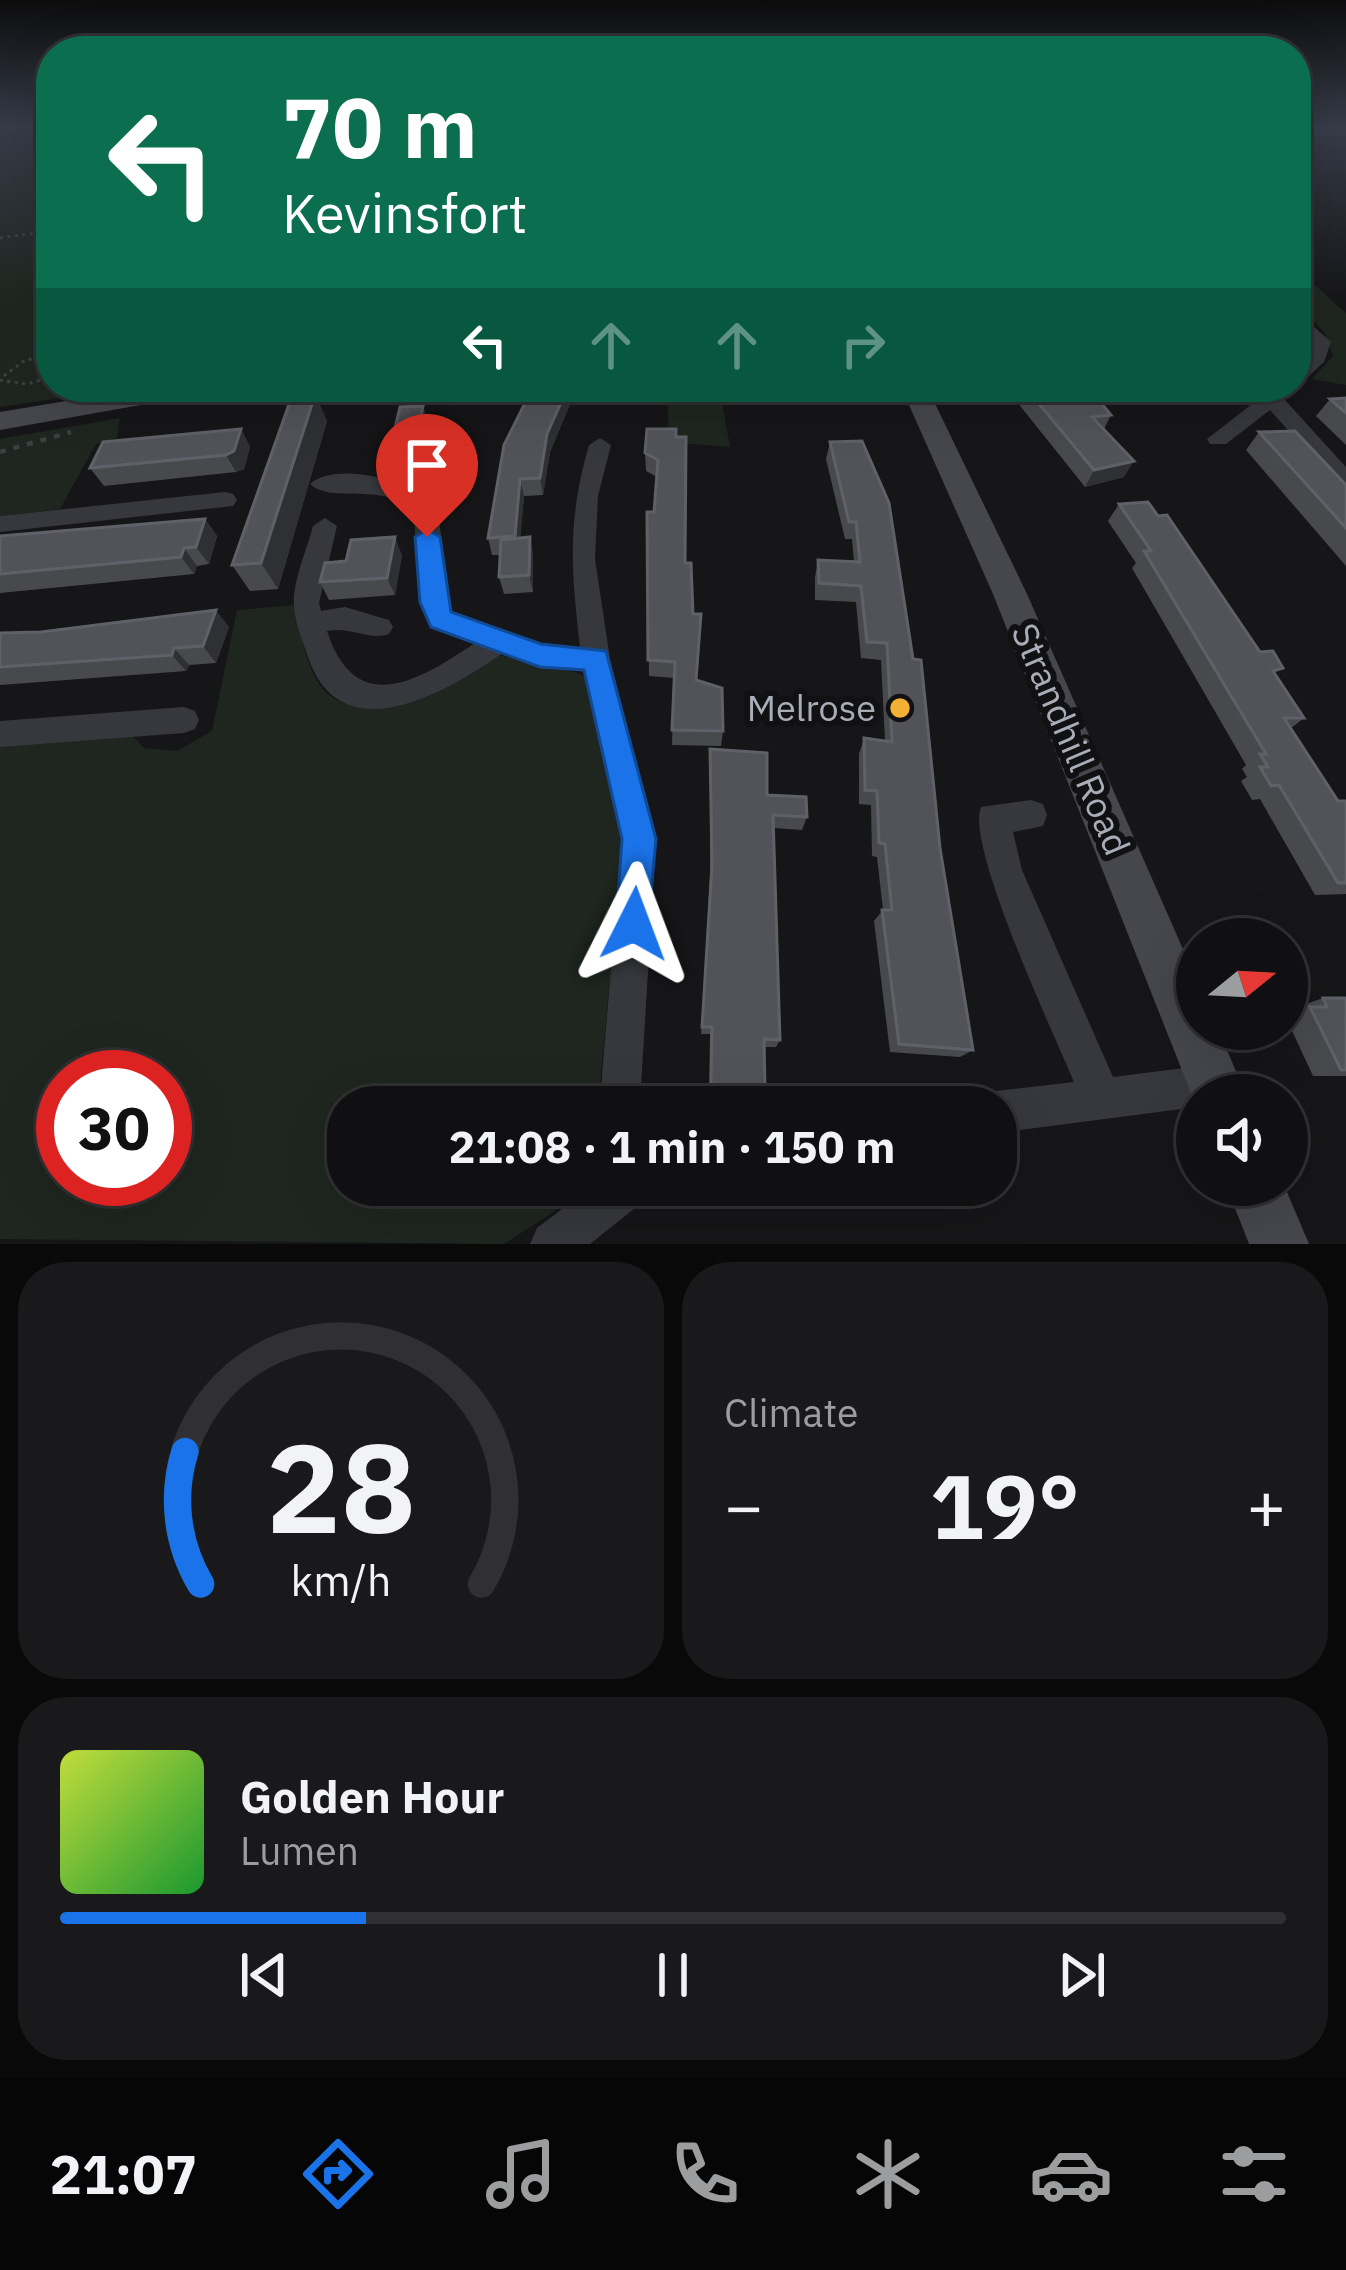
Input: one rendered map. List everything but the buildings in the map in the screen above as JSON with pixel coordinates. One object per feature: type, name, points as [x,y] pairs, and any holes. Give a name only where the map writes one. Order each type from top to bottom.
[{"type":"main road","points":[[0,422],[130,402]]},
{"type":"main road","name":"Strandhill Road","points":[[921,402],[1010,594],[1210,1074]]},
{"type":"main road","points":[[1264,1206],[1279,1244]]},
{"type":"street","points":[[1311,331],[1322,342],[1311,364]]},
{"type":"street","points":[[1218,439],[1267,402]]},
{"type":"street","points":[[1286,402],[1346,481]]},
{"type":"street","points":[[600,445],[586,496],[582,559],[596,659],[639,839],[621,1086]]},
{"type":"street","points":[[372,481],[377,454]]},
{"type":"street","points":[[321,484],[372,481],[418,499],[426,510],[433,602],[440,620],[540,656],[596,659]]},
{"type":"street","points":[[0,524],[225,500]]},
{"type":"street","points":[[325,526],[306,603],[319,665],[332,683],[360,696],[385,697],[444,679],[498,641]]},
{"type":"street","points":[[311,624],[345,617],[380,627]]},
{"type":"street","points":[[0,734],[184,720]]},
{"type":"street","name":"Strandhill Road","points":[[1031,815],[993,818],[1005,871],[1101,1098]]},
{"type":"street","points":[[1017,1109],[1176,1093]]},
{"type":"street","points":[[553,1244],[603,1206]]},
{"type":"path","points":[[0,238],[36,233]]},
{"type":"path","points":[[0,373],[36,361]]},
{"type":"path","points":[[9,370],[9,383]]},
{"type":"path","points":[[0,380],[36,382]]},
{"type":"shaded area","points":[[0,185],[36,185],[36,402],[0,407]]},
{"type":"shaded area","points":[[1311,282],[1346,313],[1346,385],[1312,379],[1333,356],[1324,332],[1311,318]]},
{"type":"shaded area","points":[[668,402],[722,402],[730,447],[669,442]]},
{"type":"shaded area","points":[[120,418],[117,438],[96,444],[60,509],[0,516],[0,439]]},
{"type":"shaded area","points":[[296,605],[307,658],[323,689],[344,703],[368,703],[396,695],[496,656],[584,676],[623,838],[600,1086],[327,1086],[327,1206],[559,1206],[504,1244],[0,1239],[0,745],[131,734],[144,748],[177,751],[212,731],[237,610]]},
{"type":"place","name":"Melrose","points":[[900,708]]},
{"type":"route","points":[[427,537],[433,602],[440,620],[540,656],[596,659],[631,790],[639,839],[634,924]]}]
